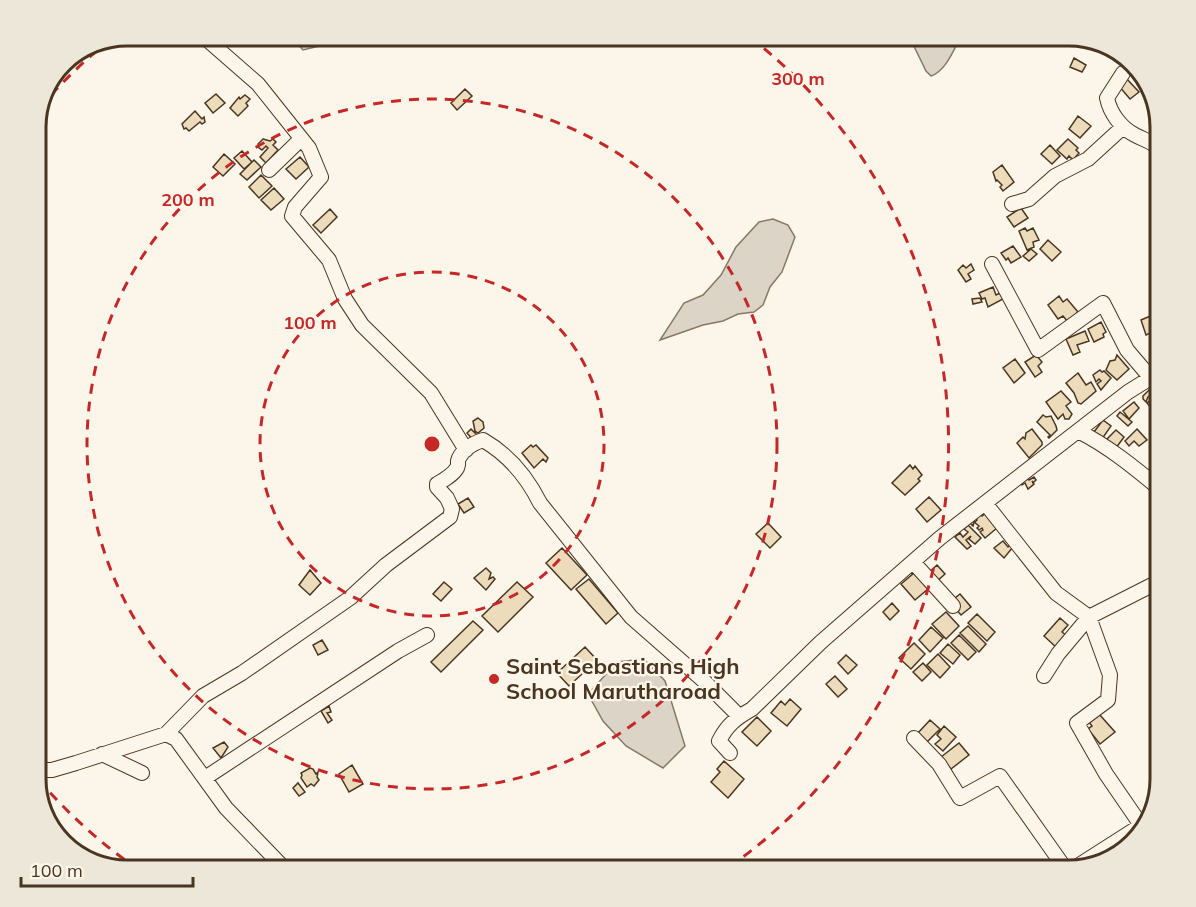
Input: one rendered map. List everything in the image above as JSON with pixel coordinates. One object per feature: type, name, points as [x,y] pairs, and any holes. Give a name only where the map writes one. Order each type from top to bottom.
[{"type":"street","points":[[214,46],[258,84],[309,148],[321,177],[295,207],[292,216],[329,260],[345,299],[362,325],[431,393],[466,450]]},
{"type":"street","points":[[1123,73],[1107,98],[1109,108],[1123,127],[1150,141]]},
{"type":"street","points":[[1012,204],[1029,199],[1055,176],[1088,159],[1123,127]]},
{"type":"street","points":[[269,170],[301,139]]},
{"type":"street","points":[[992,264],[1038,350],[1104,303],[1127,350],[1150,371]]},
{"type":"street","points":[[730,753],[719,741],[727,727],[739,716],[752,709],[822,642],[913,562],[1128,392],[1150,378]]},
{"type":"street","points":[[1078,431],[1090,437],[1150,481]]},
{"type":"street","points":[[47,770],[166,734],[203,696],[242,673],[350,598],[386,565],[450,517],[452,509],[437,484],[456,470],[460,456],[472,444],[483,440],[499,450],[530,483],[540,503],[631,617],[704,681],[739,716]]},
{"type":"street","points":[[985,503],[1056,593],[1089,617],[1110,675],[1108,700],[1077,723],[1106,774],[1139,819]]},
{"type":"street","points":[[913,562],[952,606]]},
{"type":"street","points":[[1044,676],[1089,617],[1150,585]]},
{"type":"street","points":[[205,778],[398,651],[427,635]]},
{"type":"street","points":[[166,734],[176,739],[226,808],[276,860]]},
{"type":"street","points":[[914,738],[939,764],[960,798],[1000,776],[1060,860]]},
{"type":"street","points":[[102,754],[142,773]]},
{"type":"street","points":[[1089,858],[1130,832]]},
{"type":"shaded area","points":[[299,46],[319,46],[303,50]]},
{"type":"shaded area","points":[[914,46],[956,46],[941,69],[931,76],[926,71]]},
{"type":"shaded area","points":[[773,219],[788,225],[795,237],[782,272],[770,287],[763,305],[754,312],[738,314],[723,321],[703,325],[660,340],[684,303],[703,295],[721,275],[736,247],[759,222]]},
{"type":"shaded area","points":[[644,659],[665,681],[685,746],[663,768],[626,746],[603,721],[588,694],[617,662]]},
{"type":"building","points":[[1074,58],[1086,65],[1082,72],[1070,67]]},
{"type":"building","points":[[1125,77],[1139,92],[1130,99],[1118,85]]},
{"type":"building","points":[[465,89],[472,96],[457,110],[451,103]]},
{"type":"building","points":[[216,94],[225,103],[213,113],[205,103]]},
{"type":"building","points":[[245,95],[250,99],[246,103],[248,106],[238,116],[230,108],[239,97],[240,99]]},
{"type":"building","points":[[195,111],[202,119],[204,117],[205,122],[202,124],[200,122],[189,131],[184,129],[182,124]]},
{"type":"building","points":[[1078,116],[1091,126],[1080,138],[1069,129]]},
{"type":"building","points":[[263,139],[270,141],[273,139],[276,142],[273,145],[278,150],[266,163],[260,157],[268,148],[266,146],[262,150],[258,147]]},
{"type":"building","points":[[1068,139],[1078,148],[1076,150],[1079,153],[1073,160],[1069,156],[1067,159],[1057,150]]},
{"type":"building","points":[[1050,145],[1060,156],[1052,164],[1041,154]]},
{"type":"building","points":[[242,151],[252,162],[244,169],[234,158]]},
{"type":"building","points":[[224,154],[235,164],[223,176],[213,167]]},
{"type":"building","points":[[300,157],[309,167],[296,179],[286,169]]},
{"type":"building","points":[[254,160],[261,167],[247,180],[240,174]]},
{"type":"building","points":[[1002,165],[1014,182],[1003,191],[1000,187],[1002,185],[996,181],[993,172]]},
{"type":"building","points":[[261,175],[272,186],[259,198],[249,187]]},
{"type":"building","points":[[274,188],[284,199],[271,210],[261,200]]},
{"type":"building","points":[[1021,208],[1028,218],[1014,227],[1007,217]]},
{"type":"building","points":[[330,209],[337,217],[321,233],[313,225]]},
{"type":"building","points":[[1025,228],[1027,231],[1033,228],[1039,240],[1033,242],[1034,247],[1027,250],[1019,231]]},
{"type":"building","points":[[1048,240],[1061,252],[1052,261],[1040,249]]},
{"type":"building","points":[[1013,246],[1021,257],[1011,263],[1001,253]]},
{"type":"building","points":[[1031,249],[1037,254],[1029,261],[1023,256]]},
{"type":"building","points":[[971,264],[974,270],[968,274],[971,279],[966,282],[958,270],[963,265],[966,268]]},
{"type":"building","points":[[993,287],[996,295],[1000,293],[1003,299],[988,307],[985,298],[982,299],[979,293]]},
{"type":"building","points":[[1059,296],[1063,302],[1067,299],[1078,312],[1068,322],[1063,316],[1058,319],[1048,305]]},
{"type":"building","points":[[980,298],[982,302],[973,304],[972,299]]},
{"type":"building","points":[[1150,316],[1150,333],[1146,335],[1141,320]]},
{"type":"building","points":[[1101,322],[1106,332],[1103,334],[1104,337],[1094,342],[1088,329]]},
{"type":"building","points":[[1085,331],[1089,341],[1077,345],[1080,352],[1073,355],[1066,339]]},
{"type":"building","points":[[1036,355],[1042,362],[1038,366],[1042,372],[1035,377],[1025,362]]},
{"type":"building","points":[[1117,355],[1129,369],[1117,380],[1106,370],[1110,361],[1115,360]]},
{"type":"building","points":[[1015,359],[1025,373],[1014,383],[1003,368]]},
{"type":"building","points":[[1100,370],[1111,378],[1101,390],[1097,384],[1101,381],[1099,379],[1096,382],[1093,375]]},
{"type":"building","points":[[1078,373],[1086,385],[1091,382],[1096,391],[1081,404],[1078,403],[1066,383]]},
{"type":"building","points":[[1150,389],[1150,395],[1146,402],[1143,396]]},
{"type":"building","points":[[1061,391],[1071,402],[1066,406],[1072,414],[1069,419],[1065,419],[1063,414],[1058,419],[1046,402]]},
{"type":"building","points":[[1134,402],[1139,408],[1129,419],[1123,411]]},
{"type":"building","points":[[1120,412],[1132,422],[1128,426],[1117,416]]},
{"type":"building","points":[[1043,415],[1051,416],[1056,426],[1057,430],[1049,438],[1050,435],[1037,422]]},
{"type":"building","points":[[478,418],[483,422],[484,428],[478,433],[475,431],[473,421]]},
{"type":"building","points":[[1103,420],[1111,426],[1102,439],[1094,432]]},
{"type":"building","points":[[471,429],[478,436],[473,440],[467,433]]},
{"type":"building","points":[[1032,429],[1042,445],[1029,458],[1017,443],[1023,437],[1025,439],[1026,433]]},
{"type":"building","points":[[1137,429],[1147,440],[1139,446],[1134,441],[1129,446],[1125,441]]},
{"type":"building","points":[[1116,430],[1124,437],[1116,448],[1106,440]]},
{"type":"building","points":[[531,445],[533,447],[536,445],[548,458],[546,462],[543,459],[534,468],[522,453]]},
{"type":"building","points":[[910,465],[913,469],[915,466],[922,475],[918,479],[920,481],[905,495],[892,483]]},
{"type":"building","points":[[1025,476],[1029,480],[1034,477],[1036,480],[1028,489],[1025,483],[1022,485],[1020,481]]},
{"type":"building","points":[[929,497],[941,510],[927,522],[916,509]]},
{"type":"building","points":[[468,498],[474,507],[464,513],[458,504]]},
{"type":"building","points":[[986,513],[997,528],[985,538],[980,532],[982,528],[979,530],[977,528],[979,526],[974,522],[973,526],[969,522],[974,520],[975,522],[977,520],[975,518]]},
{"type":"building","points":[[768,523],[781,537],[770,548],[756,534]]},
{"type":"building","points":[[968,525],[981,538],[975,544],[969,539],[971,536],[966,540],[971,546],[967,549],[955,537],[960,533],[963,537],[968,532],[964,529]]},
{"type":"building","points":[[1003,541],[1008,547],[1011,544],[1013,547],[1004,558],[994,548]]},
{"type":"building","points":[[562,548],[587,575],[571,590],[546,563]]},
{"type":"building","points":[[937,565],[945,574],[933,585],[925,576]]},
{"type":"building","points":[[486,568],[491,573],[489,579],[493,577],[495,579],[486,590],[474,578]]},
{"type":"building","points":[[310,570],[321,583],[310,595],[299,585]]},
{"type":"building","points":[[914,573],[928,589],[915,600],[901,584]]},
{"type":"building","points":[[589,579],[618,613],[606,624],[576,589]]},
{"type":"building","points":[[444,582],[452,589],[441,601],[433,594]]},
{"type":"building","points":[[517,582],[533,597],[498,632],[482,616]]},
{"type":"building","points":[[960,594],[971,607],[961,615],[950,602]]},
{"type":"building","points":[[892,603],[899,611],[890,620],[883,612]]},
{"type":"building","points":[[946,612],[959,626],[946,639],[932,624]]},
{"type":"building","points":[[977,614],[995,632],[987,641],[968,623]]},
{"type":"building","points":[[1060,618],[1068,625],[1062,632],[1068,637],[1058,649],[1044,636]]},
{"type":"building","points":[[473,621],[483,630],[441,672],[431,662]]},
{"type":"building","points":[[968,626],[986,644],[979,652],[960,633]]},
{"type":"building","points":[[931,627],[943,638],[930,652],[919,640]]},
{"type":"building","points":[[959,635],[976,652],[968,660],[951,643]]},
{"type":"building","points":[[322,640],[328,650],[318,655],[313,645]]},
{"type":"building","points":[[914,643],[925,654],[911,669],[899,658]]},
{"type":"building","points":[[948,644],[960,655],[953,664],[940,653]]},
{"type":"building","points":[[585,647],[597,660],[569,686],[557,673]]},
{"type":"building","points":[[938,654],[950,667],[940,678],[927,665]]},
{"type":"building","points":[[846,655],[857,665],[848,674],[838,663]]},
{"type":"building","points":[[923,663],[931,672],[922,681],[913,672]]},
{"type":"building","points":[[835,676],[847,689],[838,697],[826,684]]},
{"type":"building","points":[[790,699],[801,709],[787,726],[771,713],[781,701],[785,705]]},
{"type":"building","points":[[329,706],[331,712],[327,713],[332,720],[328,723],[321,711]]},
{"type":"building","points":[[1099,714],[1115,732],[1100,744],[1088,729],[1092,726],[1089,722]]},
{"type":"building","points":[[757,717],[771,731],[757,746],[742,732]]},
{"type":"building","points":[[930,720],[940,729],[926,743],[917,734]]},
{"type":"building","points":[[944,726],[956,737],[943,751],[935,744],[941,739],[937,735]]},
{"type":"building","points":[[224,742],[228,747],[221,758],[213,748]]},
{"type":"building","points":[[959,743],[969,755],[951,769],[941,757]]},
{"type":"building","points":[[724,761],[744,779],[728,798],[711,782],[720,772],[717,769]]},
{"type":"building","points":[[352,765],[363,784],[349,792],[339,774]]},
{"type":"building","points":[[310,768],[316,774],[318,772],[319,780],[314,786],[311,784],[307,787],[301,778],[301,773]]},
{"type":"building","points":[[298,783],[305,792],[299,796],[293,788]]},
{"type":"place","name":"Saint Sebastians High School Marutharoad","points":[[494,679]]}]
